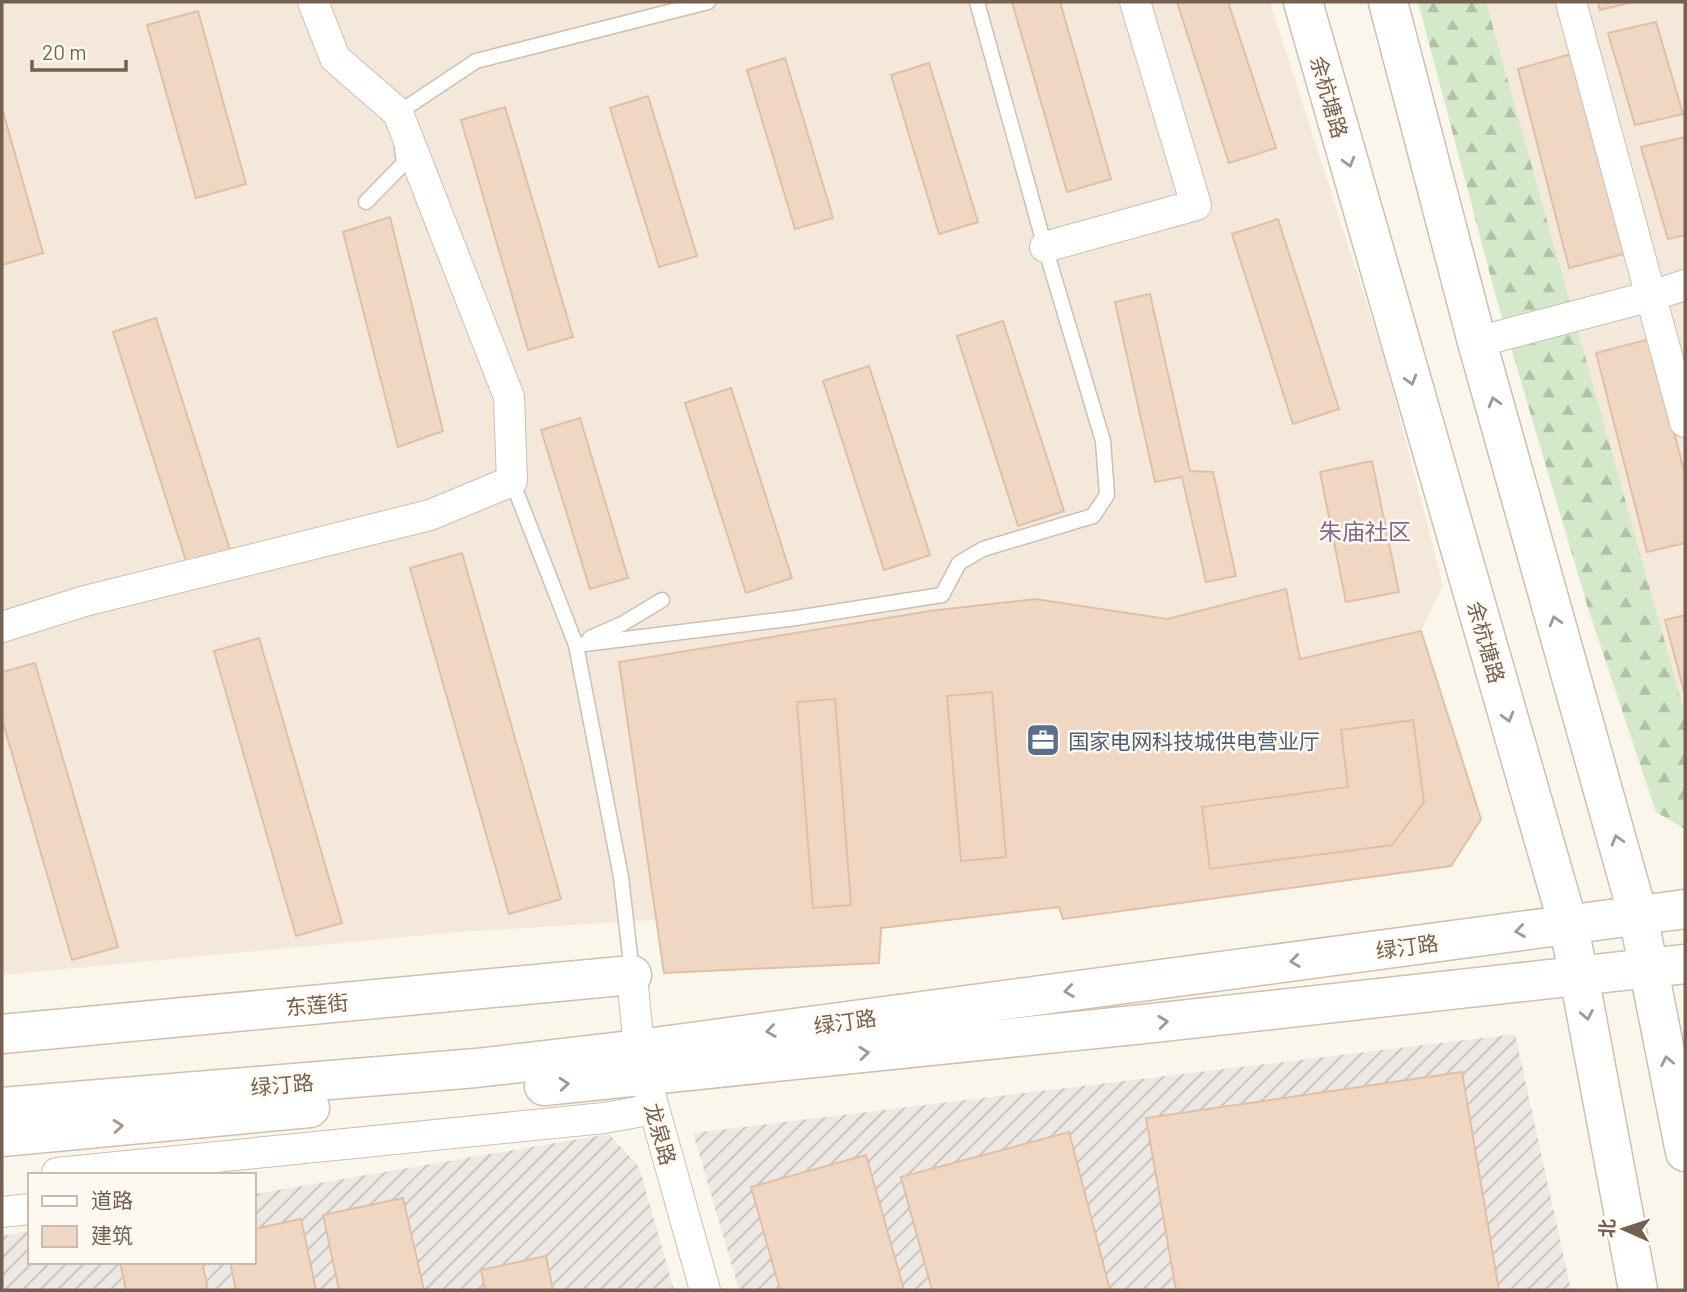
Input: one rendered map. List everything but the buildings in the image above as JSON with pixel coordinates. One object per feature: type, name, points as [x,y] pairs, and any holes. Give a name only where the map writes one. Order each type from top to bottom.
[{"type":"main road","name":"余杭塘路","points":[[1303,2],[1568,924],[1638,1290]]},
{"type":"main road","points":[[1388,2],[1477,342],[1638,915],[1667,967],[1685,1152]]},
{"type":"main road","name":"绿汀路","points":[[2,1107],[476,1068],[646,1078],[1568,924],[1685,909]]},
{"type":"main road","name":"绿汀路","points":[[2,1137],[646,1078],[1667,967]]},
{"type":"main road","name":"东莲街","points":[[2,1034],[632,975]]},
{"type":"street","points":[[2,628],[85,601],[430,515],[512,481],[509,397],[398,113],[335,58],[313,2]]},
{"type":"street","points":[[1045,247],[1196,205],[1135,2]]},
{"type":"street","points":[[1571,2],[1685,422]]},
{"type":"street","points":[[1477,342],[1685,285]]},
{"type":"street","name":"龙泉路","points":[[632,975],[646,1078],[705,1290]]},
{"type":"street","points":[[67,1173],[604,1118],[646,1078]]},
{"type":"street","points":[[57,1173],[59,1132]]},
{"type":"street","points":[[2,1212],[28,1209]]},
{"type":"lane","points":[[366,202],[404,163],[398,113],[476,61],[708,2]]},
{"type":"lane","points":[[576,645],[796,618],[942,595],[959,563],[983,549],[1093,516],[1107,495],[1103,441],[1045,247],[977,2]]},
{"type":"lane","points":[[512,481],[576,645],[621,877],[632,975]]},
{"type":"lane","points":[[576,645],[622,624],[662,600]]},
{"type":"shaded area","points":[[2,2],[1270,2],[1383,354],[1443,585],[1421,631],[1300,659],[1286,589],[1167,619],[1034,599],[619,663],[656,920],[459,932],[2,975]]},
{"type":"shaded area","points":[[1486,2],[1685,2],[1685,714]]},
{"type":"shaded area","points":[[1515,1034],[1571,1290],[739,1290],[693,1133]]},
{"type":"shaded area","points":[[609,1134],[639,1167],[674,1290],[2,1290],[2,1236],[28,1231],[28,1264],[256,1264],[256,1194]]},
{"type":"green space","points":[[1418,2],[1486,2],[1685,714],[1685,829],[1656,812],[1587,605],[1496,297]]},
{"type":"place","name":"国家电网科技城供电营业厅","points":[[1043,740]]},
{"type":"district","name":"朱庙社区","points":[[1365,531]]}]
